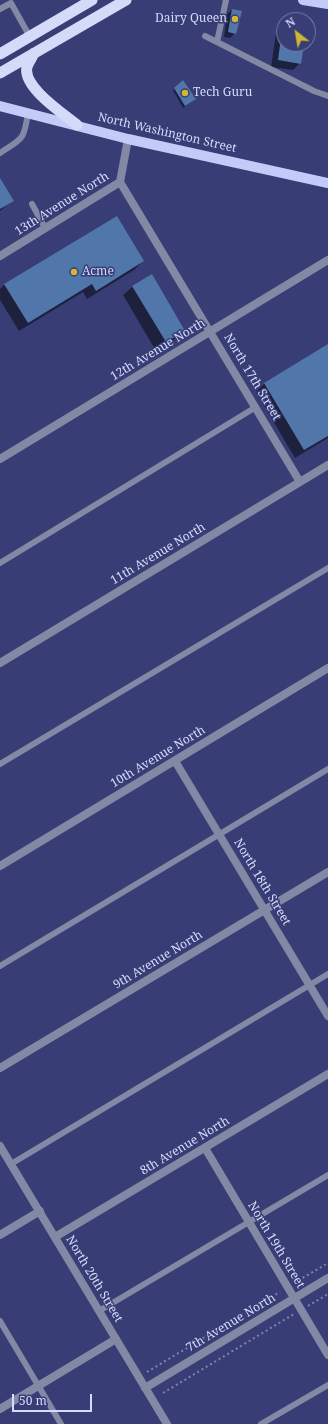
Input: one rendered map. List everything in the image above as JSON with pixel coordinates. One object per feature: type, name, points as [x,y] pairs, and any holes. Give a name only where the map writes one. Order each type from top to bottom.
[{"type":"highway","points":[[0,54],[92,0]]},
{"type":"highway","points":[[0,73],[126,0]]},
{"type":"highway","points":[[35,53],[27,68],[27,76],[32,87],[77,125]]},
{"type":"main road","points":[[303,0],[328,4]]},
{"type":"main road","name":"North Washington Street","points":[[0,106],[128,139],[328,183]]},
{"type":"street","name":"13th Avenue North","points":[[0,256],[120,182],[128,139]]},
{"type":"street","name":"North 17th Street","points":[[120,182],[300,482]]},
{"type":"street","name":"12th Avenue North","points":[[0,459],[328,260]]},
{"type":"street","name":"11th Avenue North","points":[[0,663],[328,465]]},
{"type":"street","name":"10th Avenue North","points":[[0,866],[328,668]]},
{"type":"street","name":"North 18th Street","points":[[175,761],[266,909],[328,1016]]},
{"type":"street","name":"9th Avenue North","points":[[0,1068],[328,872]]},
{"type":"street","name":"8th Avenue North","points":[[55,1237],[328,1074]]},
{"type":"street","name":"North 20th Street","points":[[0,1146],[167,1424]]},
{"type":"street","name":"North 19th Street","points":[[205,1148],[328,1355]]},
{"type":"street","points":[[0,1235],[40,1211]]},
{"type":"street","name":"7th Avenue North","points":[[145,1388],[328,1278]]},
{"type":"street","points":[[0,1409],[116,1340]]},
{"type":"lane","points":[[217,42],[226,0]]},
{"type":"lane","points":[[0,10],[11,3],[30,37]]},
{"type":"lane","points":[[205,36],[314,91],[328,96]]},
{"type":"lane","points":[[0,153],[22,138],[25,131],[28,113]]},
{"type":"lane","points":[[32,204],[46,228]]},
{"type":"lane","points":[[0,563],[256,407]]},
{"type":"lane","points":[[0,764],[328,568]]},
{"type":"lane","points":[[0,966],[328,769]]},
{"type":"lane","points":[[11,1164],[328,974]]},
{"type":"lane","points":[[99,1311],[328,1175]]},
{"type":"lane","points":[[1,1324],[61,1424]]},
{"type":"lane","points":[[261,1424],[328,1385]]},
{"type":"path","points":[[139,1377],[328,1263]]},
{"type":"path","points":[[163,1393],[328,1294]]},
{"type":"building","name":"Dairy Queen","points":[[232,9],[242,11],[236,34],[228,32]]},
{"type":"building","points":[[279,52],[303,52],[301,64],[278,60]]},
{"type":"building","name":"Tech Guru","points":[[183,80],[196,99],[185,106],[174,88]]},
{"type":"building","points":[[0,178],[14,201],[0,209]]},
{"type":"building","name":"Acme","points":[[117,216],[144,261],[96,291],[92,284],[28,323],[4,284]]},
{"type":"building","points":[[152,274],[185,331],[166,342],[132,286]]},
{"type":"building","points":[[328,344],[328,436],[304,450],[264,383]]},
{"type":"place","name":"Dairy Queen","points":[[235,19]]},
{"type":"place","name":"Tech Guru","points":[[185,93]]},
{"type":"place","name":"Acme","points":[[74,272]]}]
